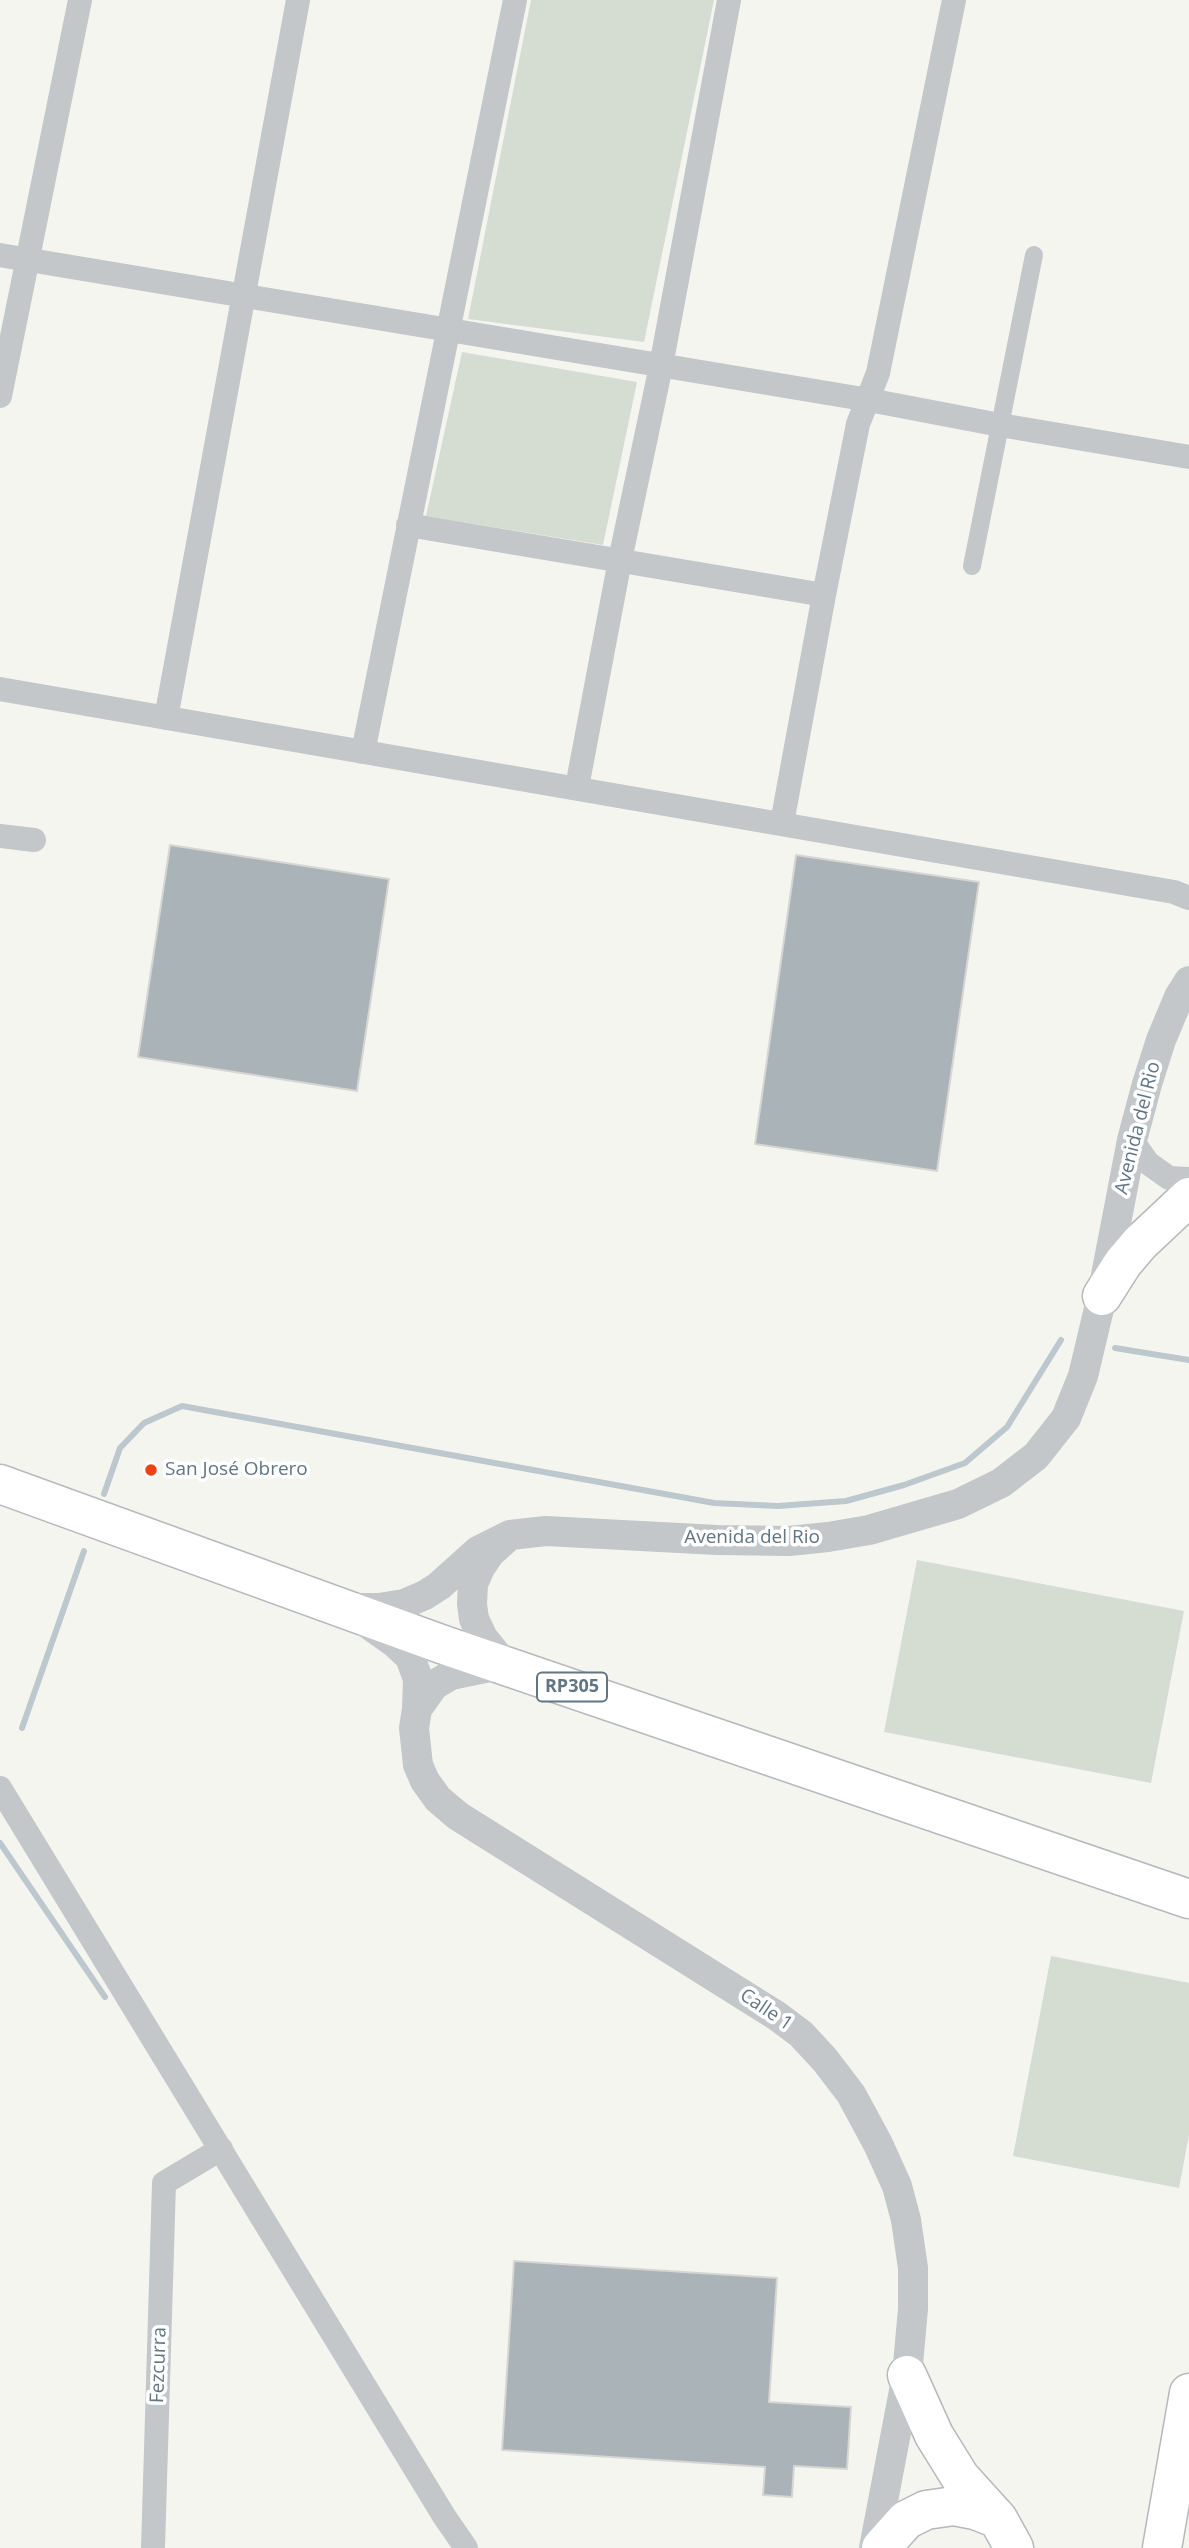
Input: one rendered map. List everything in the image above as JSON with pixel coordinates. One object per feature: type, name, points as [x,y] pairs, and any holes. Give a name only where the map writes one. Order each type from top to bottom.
[{"type":"main road","points":[[1102,1296],[1123,1263],[1140,1243],[1189,1197]]},
{"type":"main road","name":"RP305","points":[[0,1484],[441,1644],[1189,1899]]},
{"type":"main road","points":[[906,2375],[934,2435],[953,2466],[1006,2534]]},
{"type":"main road","points":[[1162,2548],[1189,2393]]},
{"type":"main road","points":[[881,2548],[906,2520],[926,2510],[954,2506],[975,2510],[1006,2534]]},
{"type":"street","points":[[0,396],[79,0]]},
{"type":"street","points":[[166,718],[298,0]]},
{"type":"street","points":[[363,752],[446,329],[515,0]]},
{"type":"street","points":[[577,787],[620,559],[661,366],[729,0]]},
{"type":"street","points":[[782,823],[858,424],[878,373],[954,0]]},
{"type":"street","points":[[0,255],[869,400],[1189,457]]},
{"type":"street","points":[[972,566],[1034,255]]},
{"type":"street","points":[[408,525],[824,595]]},
{"type":"street","points":[[0,689],[782,823],[1174,892],[1189,898]]},
{"type":"street","points":[[0,836],[34,840]]},
{"type":"street","name":"Avenida del Rio","points":[[345,1608],[379,1608],[404,1604],[425,1595],[478,1551],[510,1535],[546,1531],[789,1541],[869,1530],[958,1504],[1001,1483],[1036,1456],[1066,1418],[1083,1376],[1102,1296],[1132,1140],[1161,1040],[1189,981]]},
{"type":"street","points":[[1132,1140],[1148,1163],[1170,1178],[1189,1179]]},
{"type":"street","points":[[417,1709],[434,1685],[451,1675],[504,1664],[483,1638],[474,1619],[472,1604],[473,1584],[480,1568],[489,1553],[510,1535]]},
{"type":"street","name":"Calle 1","points":[[345,1608],[395,1643],[410,1657],[418,1679],[414,1728],[418,1765],[438,1799],[458,1816],[777,2016],[801,2034],[845,2085],[878,2144],[897,2186],[906,2220],[913,2267],[913,2309],[906,2375],[874,2548]]},
{"type":"street","points":[[0,1788],[466,2548]]},
{"type":"street","name":"Fezcurra","points":[[153,2548],[164,2183],[221,2149]]},
{"type":"shaded area","points":[[531,0],[714,0],[644,342],[468,319]]},
{"type":"shaded area","points":[[462,352],[637,382],[603,545],[426,516]]},
{"type":"shaded area","points":[[917,1560],[1184,1611],[1151,1783],[884,1732]]},
{"type":"shaded area","points":[[1051,1956],[1189,1983],[1189,2135],[1179,2188],[1013,2156]]},
{"type":"building","points":[[170,845],[389,879],[357,1091],[138,1057]]},
{"type":"building","points":[[796,855],[979,882],[937,1171],[755,1144]]},
{"type":"building","points":[[514,2261],[777,2278],[769,2402],[851,2407],[847,2469],[794,2466],[792,2497],[763,2495],[765,2467],[502,2450]]},
{"type":"waterway","points":[[104,1494],[120,1448],[144,1423],[182,1406],[714,1503],[778,1506],[846,1501],[904,1485],[965,1463],[1007,1427],[1061,1340]]},
{"type":"waterway","points":[[1115,1348],[1189,1360]]},
{"type":"waterway","points":[[22,1728],[84,1551]]},
{"type":"waterway","points":[[0,1843],[105,1997]]},
{"type":"place","name":"San José Obrero","points":[[151,1470]]}]
